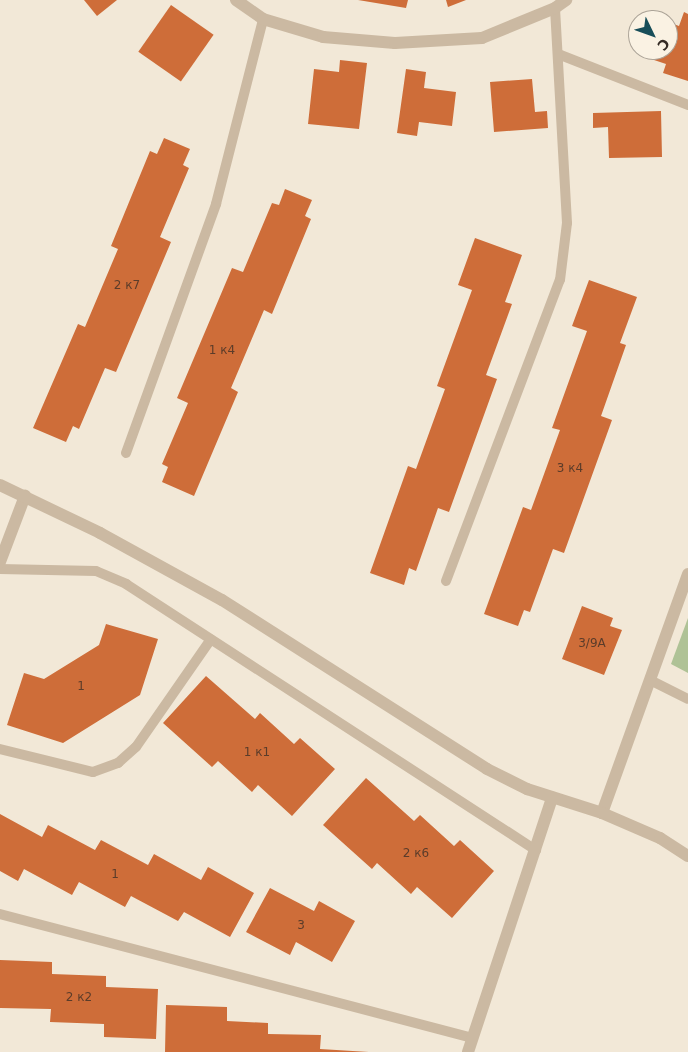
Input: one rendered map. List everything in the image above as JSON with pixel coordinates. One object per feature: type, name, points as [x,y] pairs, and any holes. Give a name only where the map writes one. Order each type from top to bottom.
[{"type":"street","points":[[236,0],[263,19],[323,37],[395,43],[482,38],[555,8],[566,0]]},
{"type":"street","points":[[0,485],[100,533],[222,600],[487,769],[526,789],[602,813],[660,838],[688,856]]},
{"type":"street","points":[[0,562],[25,496]]},
{"type":"street","points":[[602,813],[688,574]]},
{"type":"street","points":[[468,1052],[552,798]]},
{"type":"lane","points":[[446,582],[560,280],[568,222],[555,8]]},
{"type":"lane","points":[[126,453],[216,204],[263,19]]},
{"type":"lane","points":[[558,54],[688,104]]},
{"type":"lane","points":[[0,570],[96,571],[126,584],[536,850]]},
{"type":"lane","points":[[0,749],[92,772],[118,763],[136,747],[211,639]]},
{"type":"lane","points":[[650,680],[688,700]]},
{"type":"lane","points":[[0,914],[473,1038]]},
{"type":"green space","points":[[688,618],[688,673],[671,664]]},
{"type":"building","points":[[84,0],[117,0],[97,16]]},
{"type":"building","points":[[358,0],[408,0],[406,8]]},
{"type":"building","points":[[446,0],[466,0],[448,7]]},
{"type":"building","points":[[171,5],[214,35],[181,82],[138,52]]},
{"type":"building","points":[[684,12],[688,14],[688,81],[663,73],[666,64],[654,60],[678,60],[679,26]]},
{"type":"building","points":[[340,60],[367,63],[359,129],[308,124],[314,69],[339,72]]},
{"type":"building","points":[[406,69],[426,72],[424,88],[456,92],[452,126],[419,122],[417,136],[397,133]]},
{"type":"building","points":[[532,79],[535,112],[547,111],[548,128],[494,132],[490,82]]},
{"type":"building","points":[[661,111],[662,157],[609,158],[608,127],[593,128],[593,113]]},
{"type":"building","points":[[164,138],[190,149],[183,165],[189,168],[160,237],[171,242],[116,372],[105,368],[79,429],[73,426],[66,442],[33,428],[78,324],[85,327],[118,249],[111,246],[150,151],[157,154]]},
{"type":"building","points":[[285,189],[312,200],[305,216],[311,219],[272,314],[264,310],[231,388],[238,392],[194,496],[162,482],[168,467],[162,464],[188,403],[177,398],[232,268],[243,272],[272,203],[279,205]]},
{"type":"building","points":[[475,238],[522,255],[505,302],[512,304],[486,375],[497,379],[449,512],[438,508],[416,571],[409,568],[404,585],[370,573],[408,466],[416,469],[445,389],[437,386],[472,290],[458,285]]},
{"type":"building","points":[[589,280],[637,297],[620,343],[626,345],[601,416],[612,420],[564,553],[553,549],[530,612],[524,610],[518,626],[484,614],[523,507],[531,510],[560,430],[552,428],[587,331],[572,326]]},
{"type":"building","points":[[582,606],[613,618],[610,626],[622,630],[604,675],[562,659]]},
{"type":"building","points":[[106,624],[158,639],[140,695],[63,743],[7,725],[24,673],[44,679],[99,645]]},
{"type":"building","points":[[206,676],[255,719],[260,713],[294,744],[300,738],[335,769],[292,816],[258,785],[252,792],[218,761],[212,767],[163,723]]},
{"type":"building","points":[[366,778],[414,821],[420,815],[454,846],[460,840],[494,871],[452,918],[417,887],[411,894],[377,863],[372,869],[323,825]]},
{"type":"building","points":[[0,814],[42,837],[48,825],[95,850],[101,840],[148,865],[154,854],[201,880],[208,867],[254,893],[230,937],[184,912],[178,921],[131,896],[125,907],[79,882],[72,895],[24,869],[18,881],[0,871]]},
{"type":"building","points":[[270,888],[314,911],[319,901],[355,921],[332,962],[296,942],[290,955],[246,932]]},
{"type":"building","points":[[0,960],[52,962],[52,974],[106,976],[106,987],[158,989],[156,1039],[104,1037],[104,1024],[50,1022],[51,1009],[0,1008]]},
{"type":"building","points":[[166,1005],[227,1007],[227,1021],[268,1023],[268,1034],[321,1035],[320,1049],[369,1052],[165,1052]]}]
